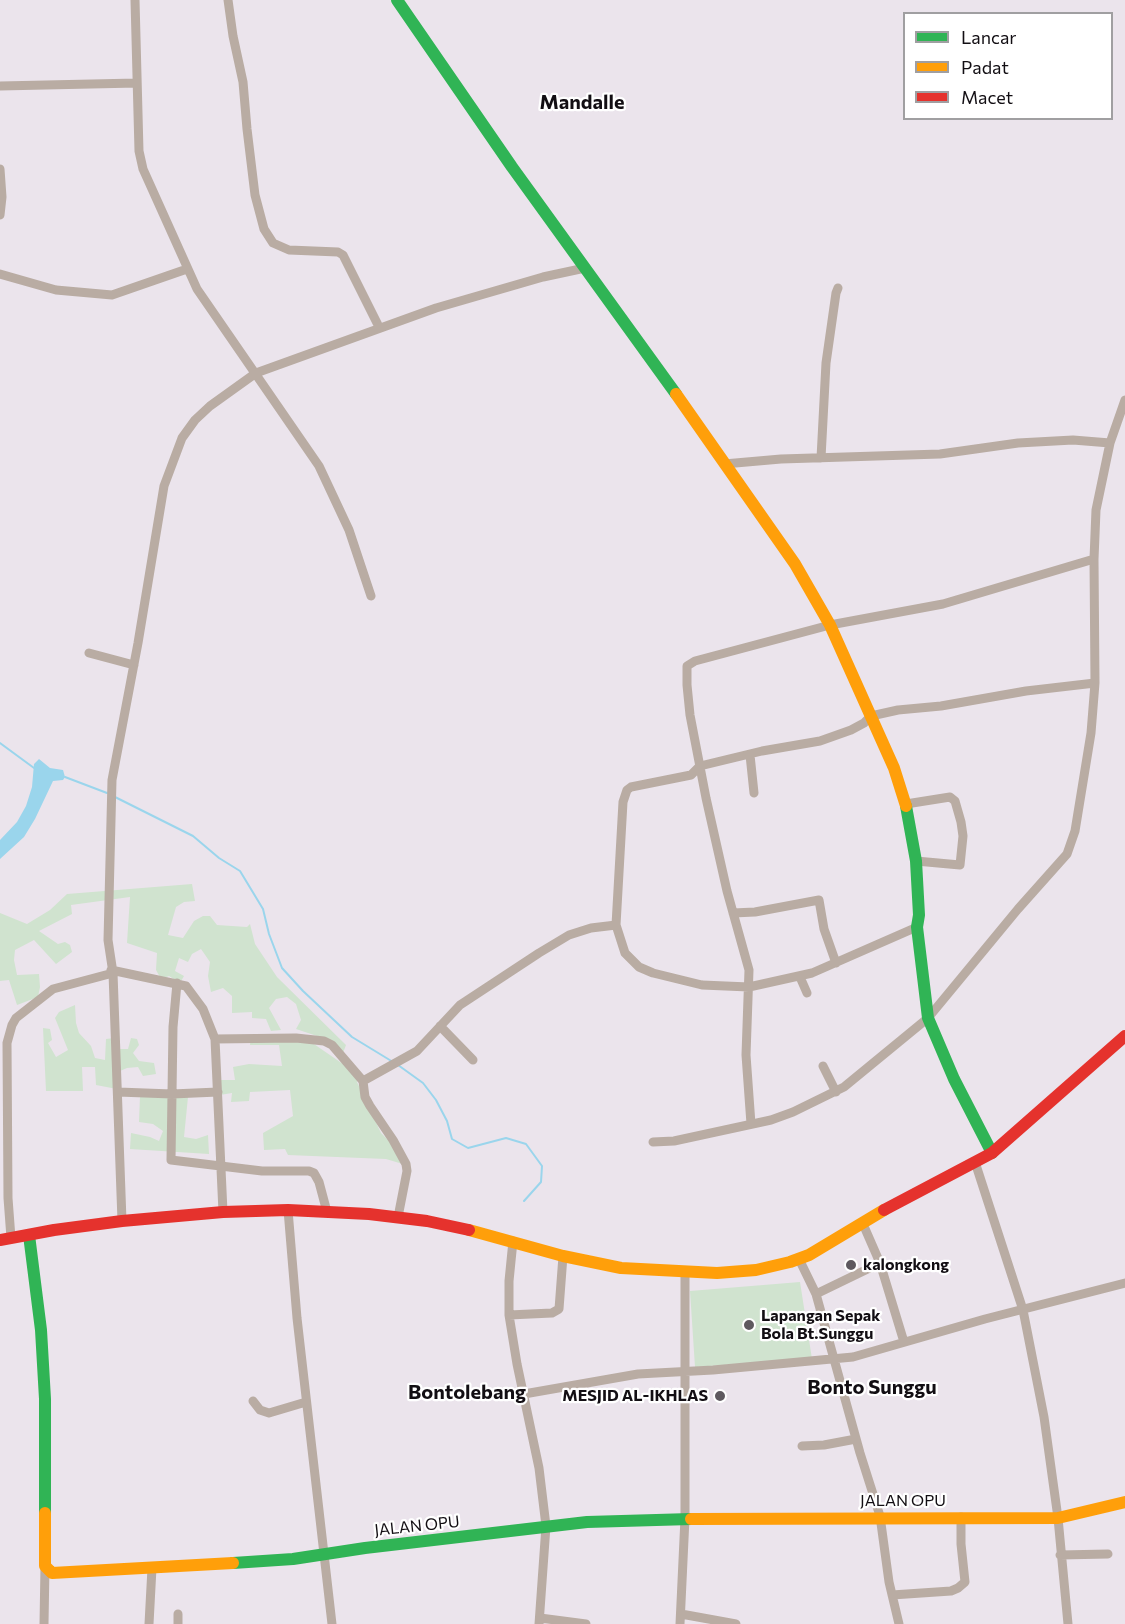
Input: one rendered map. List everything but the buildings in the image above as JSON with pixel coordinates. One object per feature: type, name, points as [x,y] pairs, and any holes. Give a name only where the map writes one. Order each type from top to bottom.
[{"type":"street","points":[[135,0],[140,159],[187,269],[210,310],[319,466],[349,530],[371,596]]},
{"type":"street","points":[[228,0],[243,82],[255,195],[264,229],[273,243],[289,250],[338,252],[343,255],[379,327]]},
{"type":"street","points":[[397,0],[795,564],[830,625],[894,768],[906,804],[916,861],[919,915],[917,927],[928,1018],[954,1079],[992,1153]]},
{"type":"street","points":[[0,86],[136,83]]},
{"type":"street","points":[[0,169],[2,196],[0,215]]},
{"type":"street","points":[[122,1221],[118,1092],[112,972],[108,940],[112,780],[164,486],[176,451],[187,430],[202,413],[256,373],[379,327],[491,291],[585,268]]},
{"type":"street","points":[[0,274],[56,290],[112,295],[187,269]]},
{"type":"street","points":[[821,458],[826,363],[838,288]]},
{"type":"street","points":[[653,1142],[674,1141],[751,1125],[793,1112],[817,1099],[837,1092],[862,1074],[928,1018],[1018,909],[1067,855],[1075,831],[1092,733],[1095,683],[1096,510],[1110,443],[1125,400]]},
{"type":"street","points":[[724,464],[939,454],[1018,442],[1073,440],[1110,443]]},
{"type":"street","points":[[751,1125],[746,1055],[749,970],[733,913],[700,766],[690,715],[687,666],[695,661],[830,625],[943,604],[1094,559]]},
{"type":"street","points":[[89,653],[134,665]]},
{"type":"street","points":[[917,927],[800,977],[749,987],[702,985],[653,973],[639,967],[625,953],[616,925],[622,802],[627,790],[630,787],[693,775],[700,766],[820,741],[859,726],[871,716],[917,707],[941,706],[1026,691],[1095,683]]},
{"type":"street","points":[[750,755],[754,793]]},
{"type":"street","points":[[906,804],[950,797],[955,801],[961,822],[963,836],[960,865],[916,861]]},
{"type":"street","points":[[733,913],[755,912],[819,900],[824,929],[836,963]]},
{"type":"street","points":[[363,1081],[417,1051],[460,1005],[569,935],[591,928],[616,925]]},
{"type":"street","points":[[223,1212],[219,1167],[215,1039],[202,1009],[190,990],[183,984],[112,972],[53,988],[16,1018],[8,1043],[6,1239],[64,1228],[122,1221],[223,1212],[288,1210],[398,1217],[471,1230],[563,1256],[621,1268],[717,1274],[769,1268],[799,1259],[918,1191],[992,1153],[1125,1036]]},
{"type":"street","points":[[800,977],[807,993]]},
{"type":"street","points":[[177,983],[171,1160],[262,1172],[309,1171],[314,1173],[319,1182],[327,1212]]},
{"type":"street","points":[[440,1026],[473,1060]]},
{"type":"street","points":[[215,1039],[296,1038],[324,1041],[332,1045],[363,1081],[369,1106],[398,1147],[406,1164],[406,1178],[398,1217]]},
{"type":"street","points":[[823,1066],[837,1092]]},
{"type":"street","points":[[118,1092],[172,1094],[218,1092]]},
{"type":"street","points":[[975,1162],[1023,1310],[1044,1417],[1058,1518],[1068,1624]]},
{"type":"street","points":[[288,1210],[306,1402],[332,1624]]},
{"type":"street","points":[[863,1224],[880,1263],[904,1342]]},
{"type":"street","points":[[29,1235],[45,1399],[44,1624]]},
{"type":"street","points":[[513,1241],[509,1281],[509,1315],[539,1468],[546,1526],[540,1621],[586,1624]]},
{"type":"street","points":[[509,1315],[552,1313],[559,1309],[563,1256]]},
{"type":"street","points":[[799,1259],[816,1294],[880,1516],[898,1624]]},
{"type":"street","points":[[816,1294],[880,1263]]},
{"type":"street","points":[[685,1272],[685,1518],[681,1619],[736,1624]]},
{"type":"street","points":[[524,1394],[638,1374],[853,1357],[1125,1283]]},
{"type":"street","points":[[253,1401],[260,1410],[269,1413],[306,1402]]},
{"type":"street","points":[[802,1446],[824,1445],[856,1439]]},
{"type":"street","name":"JALAN OPU","points":[[45,1566],[56,1574],[249,1562],[499,1534],[546,1526],[685,1518],[880,1516],[1058,1518],[1125,1502]]},
{"type":"street","points":[[892,1595],[951,1591],[965,1582],[961,1517]]},
{"type":"street","points":[[1060,1555],[1108,1554]]},
{"type":"street","points":[[150,1624],[152,1568]]},
{"type":"green space","points":[[192,884],[195,901],[184,902],[176,907],[168,935],[183,938],[194,921],[203,916],[210,916],[217,925],[247,927],[250,924],[255,944],[277,977],[346,1045],[343,1053],[320,1037],[296,1029],[301,1020],[296,1004],[287,997],[276,999],[269,1008],[281,1030],[271,1031],[266,1019],[252,1018],[252,1012],[232,1013],[232,996],[223,988],[211,992],[208,976],[210,962],[201,949],[192,954],[188,962],[179,958],[175,971],[184,976],[180,983],[169,976],[161,979],[156,970],[157,953],[127,943],[130,897],[71,905],[72,914],[39,931],[58,944],[65,942],[70,945],[72,952],[56,964],[34,940],[15,950],[17,975],[39,974],[38,997],[17,1005],[9,980],[0,981],[0,913],[27,924],[50,910],[67,894]]},
{"type":"green space","points":[[75,1005],[79,1033],[91,1046],[95,1058],[105,1060],[106,1039],[114,1038],[116,1049],[128,1049],[131,1038],[137,1039],[139,1045],[133,1053],[139,1061],[154,1063],[156,1074],[143,1076],[138,1067],[127,1068],[113,1074],[117,1089],[96,1085],[95,1067],[82,1067],[83,1091],[46,1091],[43,1028],[50,1029],[52,1040],[48,1043],[56,1057],[68,1050],[55,1018],[59,1012]]},
{"type":"green space","points":[[251,1037],[311,1042],[359,1075],[357,1082],[381,1133],[397,1149],[406,1165],[386,1159],[288,1155],[285,1149],[264,1150],[263,1133],[293,1116],[290,1090],[250,1092],[249,1101],[231,1102],[232,1093],[214,1096],[214,1080],[235,1080],[233,1067],[249,1064],[282,1066],[279,1045],[250,1045]]},
{"type":"green space","points":[[140,1096],[188,1097],[184,1137],[196,1139],[208,1135],[209,1154],[130,1149],[131,1133],[159,1141],[163,1131],[153,1124],[139,1122]]},
{"type":"green space","name":"Lapangan Sepak Bola Bt.Sunggu","points":[[800,1282],[812,1359],[695,1367],[690,1291]]},
{"type":"water","points":[[39,759],[50,768],[63,770],[65,777],[63,780],[53,781],[24,837],[0,859],[0,840],[17,822],[26,806],[32,787],[34,764]]},
{"type":"waterway","points":[[0,743],[34,768]]},
{"type":"waterway","points":[[65,777],[107,793]]},
{"type":"waterway","points":[[115,797],[193,836],[219,858],[240,871],[263,909],[269,934],[282,968],[352,1037],[393,1062]]},
{"type":"waterway","points":[[398,1065],[423,1083],[436,1100],[447,1121],[452,1139],[468,1148],[506,1138],[526,1144],[542,1166],[541,1182],[524,1201]]},
{"type":"traffic: fast","points":[[397,0],[512,167],[676,394]]},
{"type":"traffic: fast","points":[[906,806],[916,861],[919,915],[917,927],[928,1018],[954,1079],[992,1153]]},
{"type":"traffic: fast","points":[[29,1235],[41,1330],[45,1399],[45,1513]]},
{"type":"traffic: fast","points":[[233,1563],[293,1559],[365,1548],[587,1522],[691,1519]]},
{"type":"traffic: slow","points":[[676,394],[795,564],[830,625],[894,768],[906,806]]},
{"type":"traffic: slow","points":[[469,1230],[563,1256],[621,1268],[717,1273],[756,1270],[809,1255],[884,1210]]},
{"type":"traffic: slow","points":[[691,1519],[1058,1518],[1125,1502]]},
{"type":"traffic: slow","points":[[45,1513],[45,1566],[52,1573],[233,1563]]},
{"type":"traffic: jam","points":[[884,1210],[992,1153],[1125,1036]]},
{"type":"traffic: jam","points":[[0,1240],[122,1221],[223,1212],[288,1210],[369,1214],[427,1221],[469,1230]]},
{"type":"place","name":"kalongkong","points":[[851,1265]]},
{"type":"place","name":"Lapangan Sepak Bola Bt.Sunggu","points":[[749,1325]]},
{"type":"place","name":"MESJID AL-IKHLAS","points":[[720,1396]]},
{"type":"district","name":"Mandalle","points":[[582,102]]},
{"type":"district","name":"Bonto Sunggu","points":[[872,1387]]},
{"type":"district","name":"Bontolebang","points":[[467,1392]]}]
